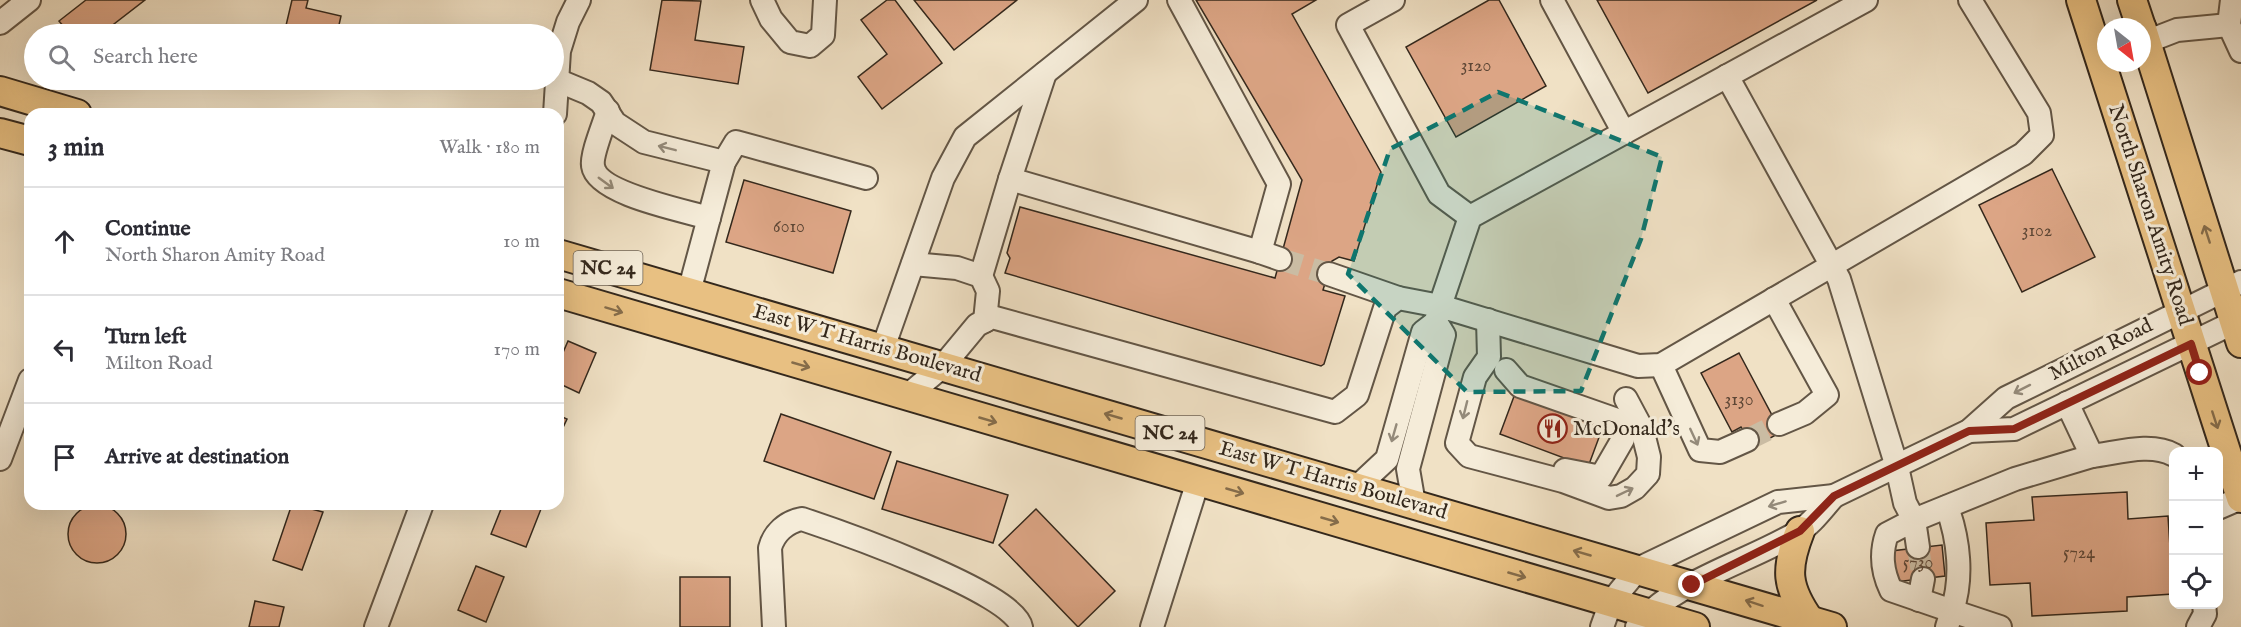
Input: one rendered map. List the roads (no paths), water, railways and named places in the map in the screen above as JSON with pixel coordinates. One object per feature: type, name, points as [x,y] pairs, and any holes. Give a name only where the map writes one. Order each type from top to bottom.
[{"type":"main road","name":"North Sharon Amity Road","points":[[2081,0],[2241,498]]},
{"type":"main road","points":[[2132,0],[2138,18]]},
{"type":"main road","points":[[2151,55],[2233,286],[2239,328]]},
{"type":"main road","points":[[0,91],[57,108]]},
{"type":"main road","points":[[0,133],[24,139]]},
{"type":"main road","name":"East W T Harris Boulevard","points":[[564,256],[1821,624]]},
{"type":"main road","name":"East W T Harris Boulevard","points":[[564,295],[1198,481],[1607,615],[1695,627]]},
{"type":"main road","points":[[1800,531],[1789,563],[1792,592],[1821,624]]},
{"type":"street","points":[[0,23],[29,0]]},
{"type":"street","points":[[564,35],[579,0]]},
{"type":"street","points":[[762,0],[771,19],[790,42],[810,46],[822,35],[825,0]]},
{"type":"street","points":[[883,348],[943,178],[965,137],[1136,0]]},
{"type":"street","points":[[1010,179],[1270,255],[1279,184],[1179,0]]},
{"type":"street","points":[[1393,0],[1348,24],[1439,194],[1470,217]]},
{"type":"street","points":[[1552,0],[1624,133]]},
{"type":"street","points":[[1358,487],[1387,459],[1423,332],[1438,314],[1470,217],[1866,0]]},
{"type":"street","points":[[1329,274],[1438,314],[1488,320],[1638,366],[1661,365],[2024,154],[2042,135],[2039,113],[1970,0]]},
{"type":"street","points":[[2232,0],[2229,25],[2241,51]]},
{"type":"street","points":[[2151,32],[2229,25]]},
{"type":"street","points":[[985,321],[988,291],[981,276],[1044,72]]},
{"type":"street","points":[[1727,76],[1833,265],[1897,467],[1905,503],[1914,520],[1918,547]]},
{"type":"street","points":[[564,83],[588,93],[608,111],[615,123],[644,142],[724,162]]},
{"type":"street","points":[[556,108],[558,90]]},
{"type":"street","points":[[608,111],[592,165],[599,180],[615,190],[709,218]]},
{"type":"street","points":[[689,292],[724,162],[736,142],[866,178]]},
{"type":"street","points":[[913,264],[957,268],[981,276]]},
{"type":"street","name":"Milton Road","points":[[1638,569],[1778,502],[1834,496],[1897,467],[1969,431],[2006,398],[2233,286]]},
{"type":"street","points":[[907,396],[944,366],[977,325],[992,317],[1335,412],[1357,395],[1385,308],[1398,298]]},
{"type":"street","points":[[1774,299],[1827,395],[1805,413],[1779,424]]},
{"type":"street","points":[[1414,504],[1408,469],[1444,335],[1438,314]]},
{"type":"street","points":[[1488,320],[1497,363],[1521,386],[1614,419],[1623,439],[1601,477],[1557,468],[1515,468]]},
{"type":"street","name":"Milton Road","points":[[1969,431],[2014,429],[2191,344],[2239,328]]},
{"type":"street","points":[[1497,363],[1562,392],[1601,402],[1617,403],[1626,399],[1638,366]]},
{"type":"street","points":[[1497,363],[1475,377],[1457,443],[1469,456],[1609,498],[1635,488],[1648,474],[1649,457],[1642,429],[1626,399]]},
{"type":"street","points":[[1661,365],[1700,450],[1720,452],[1747,440]]},
{"type":"street","points":[[0,459],[24,396]]},
{"type":"street","points":[[2067,403],[2092,456]]},
{"type":"street","points":[[2000,627],[1950,619],[1921,589],[1890,590],[1883,574],[1882,548],[1887,534],[1914,520],[2015,479],[2092,456],[2146,449],[2169,452]]},
{"type":"street","points":[[1152,627],[1198,481]]},
{"type":"street","name":"Milton Road","points":[[1642,620],[1692,585],[1800,531],[1834,496]]},
{"type":"street","points":[[2223,506],[2241,498]]},
{"type":"street","points":[[1947,507],[1956,532],[1959,591],[1950,619]]},
{"type":"street","points":[[376,627],[420,510]]},
{"type":"street","points":[[774,627],[770,548],[776,534],[795,520],[802,519],[896,551],[986,595],[1023,627]]},
{"type":"street","points":[[1607,615],[1638,569]]},
{"type":"street","points":[[2198,627],[2205,614],[2204,609]]},
{"type":"tunnel","points":[[1280,259],[1329,274]]},
{"type":"tunnel","points":[[1747,440],[1779,424]]},
{"type":"tunnel","points":[[1918,547],[1923,579]]},
{"type":"place","name":"McDonald's","points":[[1552,429]]}]
